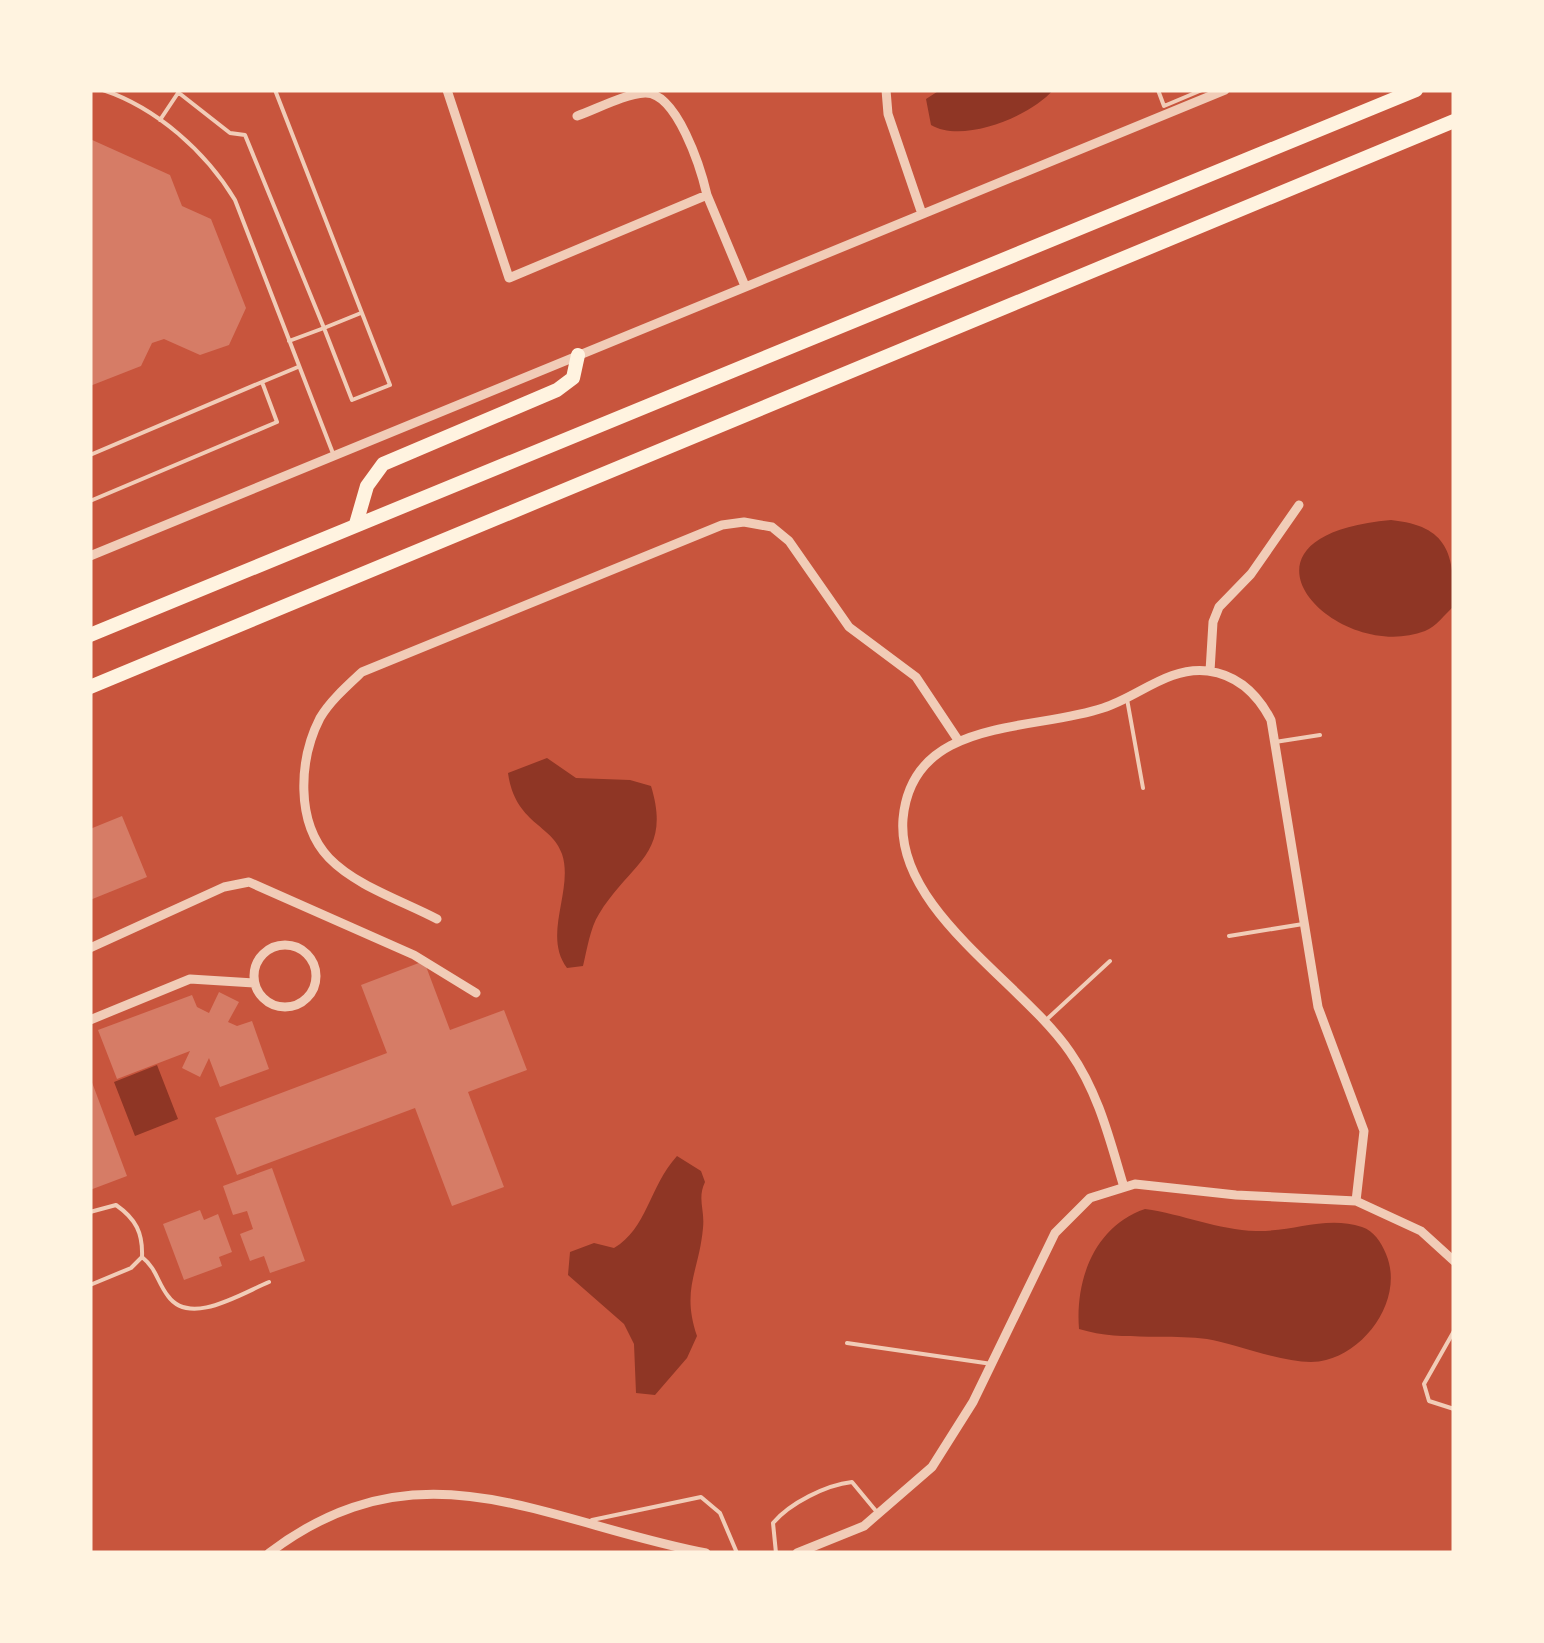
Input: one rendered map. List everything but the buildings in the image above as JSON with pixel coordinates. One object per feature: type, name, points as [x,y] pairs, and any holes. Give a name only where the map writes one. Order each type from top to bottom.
[{"type":"highway","points":[[90,635],[1416,90]]},
{"type":"highway","points":[[90,687],[1454,121]]},
{"type":"highway","points":[[356,524],[367,486],[382,464],[558,390],[572,378],[578,355]]},
{"type":"street","points":[[446,90],[510,278],[708,196]]},
{"type":"street","points":[[886,90],[907,178],[922,214]]},
{"type":"street","points":[[90,556],[1225,90]]},
{"type":"street","points":[[577,116],[642,93],[666,101],[745,286]]},
{"type":"street","points":[[1210,671],[1213,622],[1219,607],[1251,574],[1300,505]]},
{"type":"street","points":[[437,919],[362,880],[330,858],[315,836],[304,781],[308,751],[321,716],[362,672],[722,525],[772,527],[788,540],[849,627],[916,678],[958,740]]},
{"type":"street","points":[[1123,1184],[1088,1078],[1045,1022],[936,908],[909,868],[902,846],[908,793],[935,756],[980,730],[1070,718],[1127,699],[1182,672],[1210,671],[1251,690],[1271,720],[1318,1007],[1364,1131],[1356,1201]]},
{"type":"street","points":[[90,948],[224,887],[250,882],[414,955],[476,993]]},
{"type":"street","points":[[278,946],[301,950],[315,969],[311,993],[291,1007],[268,1002],[254,982],[258,959],[278,946]]},
{"type":"street","points":[[90,1020],[190,978],[254,982]]},
{"type":"street","points":[[797,1553],[826,1544],[879,1515],[943,1453],[992,1364],[1055,1234],[1090,1198],[1123,1184],[1356,1201],[1420,1231],[1454,1261]]},
{"type":"street","points":[[269,1553],[334,1512],[370,1499],[407,1493],[461,1493],[706,1553]]},
{"type":"lane","points":[[103,90],[143,107],[160,120],[208,163],[235,200],[334,456]]},
{"type":"lane","points":[[160,120],[179,92],[230,133],[245,135],[352,400],[390,385],[275,90]]},
{"type":"lane","points":[[1158,90],[1164,106],[1202,90]]},
{"type":"lane","points":[[289,342],[361,313]]},
{"type":"lane","points":[[90,455],[299,366]]},
{"type":"lane","points":[[90,502],[277,422],[262,382]]},
{"type":"lane","points":[[1127,699],[1143,788]]},
{"type":"lane","points":[[1274,742],[1320,735]]},
{"type":"lane","points":[[1229,936],[1303,924]]},
{"type":"lane","points":[[1045,1022],[1110,960]]},
{"type":"lane","points":[[90,1212],[116,1206],[133,1217],[143,1240],[142,1257],[131,1268],[90,1285]]},
{"type":"lane","points":[[142,1257],[155,1267],[167,1295],[180,1308],[200,1310],[269,1282]]},
{"type":"lane","points":[[1454,1330],[1424,1384],[1429,1401],[1454,1409]]},
{"type":"lane","points":[[847,1343],[992,1364]]},
{"type":"lane","points":[[776,1553],[770,1530],[779,1516],[832,1487],[852,1482],[879,1515]]},
{"type":"lane","points":[[582,1524],[631,1508],[701,1497],[720,1513],[737,1553]]},
{"type":"lane","points":[[816,1553],[826,1544]]},
{"type":"shaded area","points":[[940,90],[1053,90],[1013,118],[960,131],[931,125],[926,99]]},
{"type":"shaded area","points":[[1391,520],[1425,529],[1444,546],[1452,571],[1454,606],[1425,631],[1391,637],[1357,630],[1328,615],[1307,594],[1299,571],[1308,549],[1337,531]]},
{"type":"shaded area","points":[[547,758],[576,778],[630,780],[651,786],[656,809],[652,843],[599,914],[583,966],[567,968],[557,941],[565,868],[562,854],[518,803],[508,773]]},
{"type":"shaded area","points":[[157,1065],[178,1119],[135,1136],[114,1082]]},
{"type":"shaded area","points":[[677,1156],[701,1171],[705,1182],[703,1228],[691,1293],[697,1336],[687,1358],[655,1395],[636,1393],[634,1344],[624,1324],[568,1275],[570,1252],[594,1243],[614,1248],[625,1240]]},
{"type":"shaded area","points":[[1145,1209],[1242,1230],[1270,1231],[1322,1223],[1362,1227],[1377,1237],[1386,1254],[1390,1287],[1386,1303],[1369,1333],[1356,1345],[1342,1354],[1314,1362],[1283,1359],[1207,1339],[1111,1335],[1079,1329],[1081,1292],[1092,1257],[1113,1228]]}]
